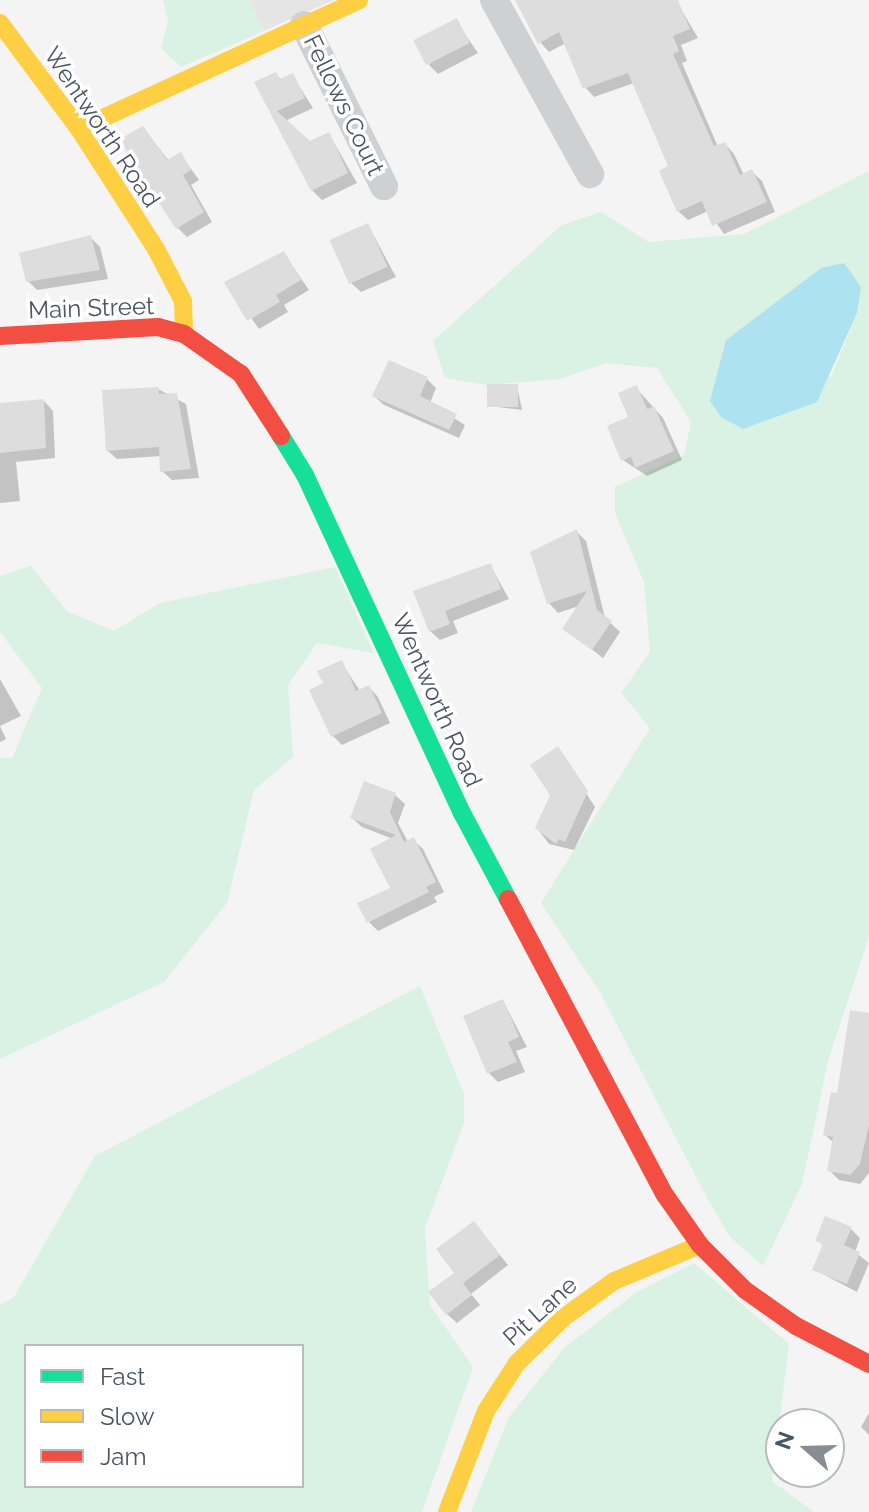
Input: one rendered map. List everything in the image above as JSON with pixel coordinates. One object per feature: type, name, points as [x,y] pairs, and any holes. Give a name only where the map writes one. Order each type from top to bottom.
[{"type":"main road","points":[[79,129],[359,0]]},
{"type":"main road","name":"Wentworth Road","points":[[4,27],[79,129],[176,288],[183,301],[184,334],[241,374],[305,475],[462,813],[665,1195],[700,1245],[770,1310],[868,1357]]},
{"type":"main road","name":"Main Street","points":[[0,336],[158,327],[184,334]]},
{"type":"main road","name":"Pit Lane","points":[[447,1512],[486,1411],[517,1363],[563,1318],[614,1281],[700,1245]]},
{"type":"street","points":[[4,27],[11,0]]},
{"type":"street","points":[[494,0],[590,174]]},
{"type":"street","name":"Fellows Court","points":[[304,25],[384,186]]},
{"type":"shaded area","points":[[249,0],[334,0],[264,31]]},
{"type":"green space","points":[[163,0],[249,0],[264,31],[181,67],[161,48],[168,21]]},
{"type":"green space","points":[[869,171],[869,937],[828,1061],[802,1184],[763,1266],[730,1237],[601,994],[541,903],[650,728],[621,693],[650,652],[644,582],[615,513],[615,487],[684,455],[691,422],[657,368],[606,363],[560,379],[487,385],[445,378],[433,341],[562,225],[601,212],[649,242],[744,234]],"holes":[[[821,268],[857,313],[831,377],[726,340]]]},
{"type":"green space","points":[[31,566],[67,611],[114,631],[160,603],[335,567],[374,653],[317,643],[288,685],[293,757],[254,790],[227,903],[164,982],[0,1059],[0,758],[12,758],[42,688],[0,632],[0,576]]},
{"type":"green space","points":[[420,986],[464,1094],[464,1123],[425,1228],[430,1305],[473,1367],[422,1512],[0,1512],[0,1305],[14,1297],[95,1156]]},
{"type":"green space","points":[[694,1263],[789,1344],[781,1408],[765,1408],[765,1488],[781,1488],[814,1512],[471,1512],[509,1417],[565,1347],[637,1292]]},
{"type":"water","points":[[844,263],[861,287],[857,313],[817,402],[743,429],[721,417],[710,401],[726,340],[821,268]]},
{"type":"building","points":[[515,0],[678,0],[690,29],[673,36],[679,51],[673,54],[714,146],[725,142],[740,175],[752,169],[767,202],[712,226],[702,201],[677,212],[659,171],[668,166],[628,73],[583,89],[559,32],[538,44]]},
{"type":"building","points":[[457,18],[470,43],[426,65],[413,40]]},
{"type":"building","points":[[276,72],[280,79],[293,73],[305,98],[277,111],[310,141],[329,132],[348,173],[311,191],[254,82]]},
{"type":"building","points":[[143,126],[167,160],[181,152],[191,170],[183,175],[204,212],[176,229],[127,154],[122,138]]},
{"type":"building","points":[[368,223],[388,267],[349,284],[330,240]]},
{"type":"building","points":[[91,235],[100,270],[26,282],[19,253]]},
{"type":"building","points":[[284,251],[301,280],[276,295],[280,302],[247,321],[224,282]]},
{"type":"building","points":[[389,360],[428,377],[420,396],[457,414],[449,430],[372,396]]},
{"type":"building","points":[[487,384],[518,384],[518,407],[487,407]]},
{"type":"building","points":[[637,385],[647,409],[654,406],[674,451],[635,468],[631,457],[621,461],[607,426],[628,417],[618,393]]},
{"type":"building","points":[[159,387],[159,394],[177,393],[191,469],[160,472],[159,447],[106,451],[102,390]]},
{"type":"building","points":[[44,399],[46,448],[0,453],[0,403]]},
{"type":"building","points":[[577,529],[597,610],[612,621],[592,650],[562,629],[587,591],[547,604],[530,552]]},
{"type":"building","points":[[491,563],[501,589],[445,611],[450,624],[429,632],[413,591]]},
{"type":"building","points":[[342,660],[356,691],[369,685],[382,713],[331,737],[309,690],[323,683],[317,671]]},
{"type":"building","points":[[558,746],[588,791],[565,842],[559,839],[556,844],[535,828],[550,795],[530,765]]},
{"type":"building","points":[[364,781],[396,793],[390,812],[404,842],[414,837],[436,882],[426,887],[429,892],[367,923],[357,903],[390,888],[370,849],[396,835],[350,818]]},
{"type":"building","points":[[503,999],[519,1037],[508,1042],[517,1062],[487,1074],[463,1016]]},
{"type":"building","points":[[850,1010],[869,1013],[869,1125],[860,1164],[850,1175],[827,1171],[833,1137],[823,1135],[831,1092],[837,1093]]},
{"type":"building","points":[[825,1216],[852,1227],[844,1245],[860,1252],[847,1284],[812,1270],[823,1244],[815,1241]]},
{"type":"building","points":[[474,1221],[500,1255],[463,1283],[472,1295],[446,1315],[428,1292],[454,1273],[436,1249]]},
{"type":"traffic: fast","points":[[281,436],[305,475],[462,813],[508,899]]},
{"type":"traffic: slow","points":[[79,129],[359,0]]},
{"type":"traffic: slow","points":[[0,23],[79,129],[156,249],[183,301],[184,334]]},
{"type":"traffic: slow","points":[[447,1512],[486,1411],[517,1363],[563,1318],[614,1281],[700,1245]]},
{"type":"traffic: jam","points":[[0,336],[158,327],[184,334],[241,374],[281,436]]},
{"type":"traffic: jam","points":[[508,899],[665,1195],[700,1245],[745,1290],[796,1326],[869,1364]]}]
